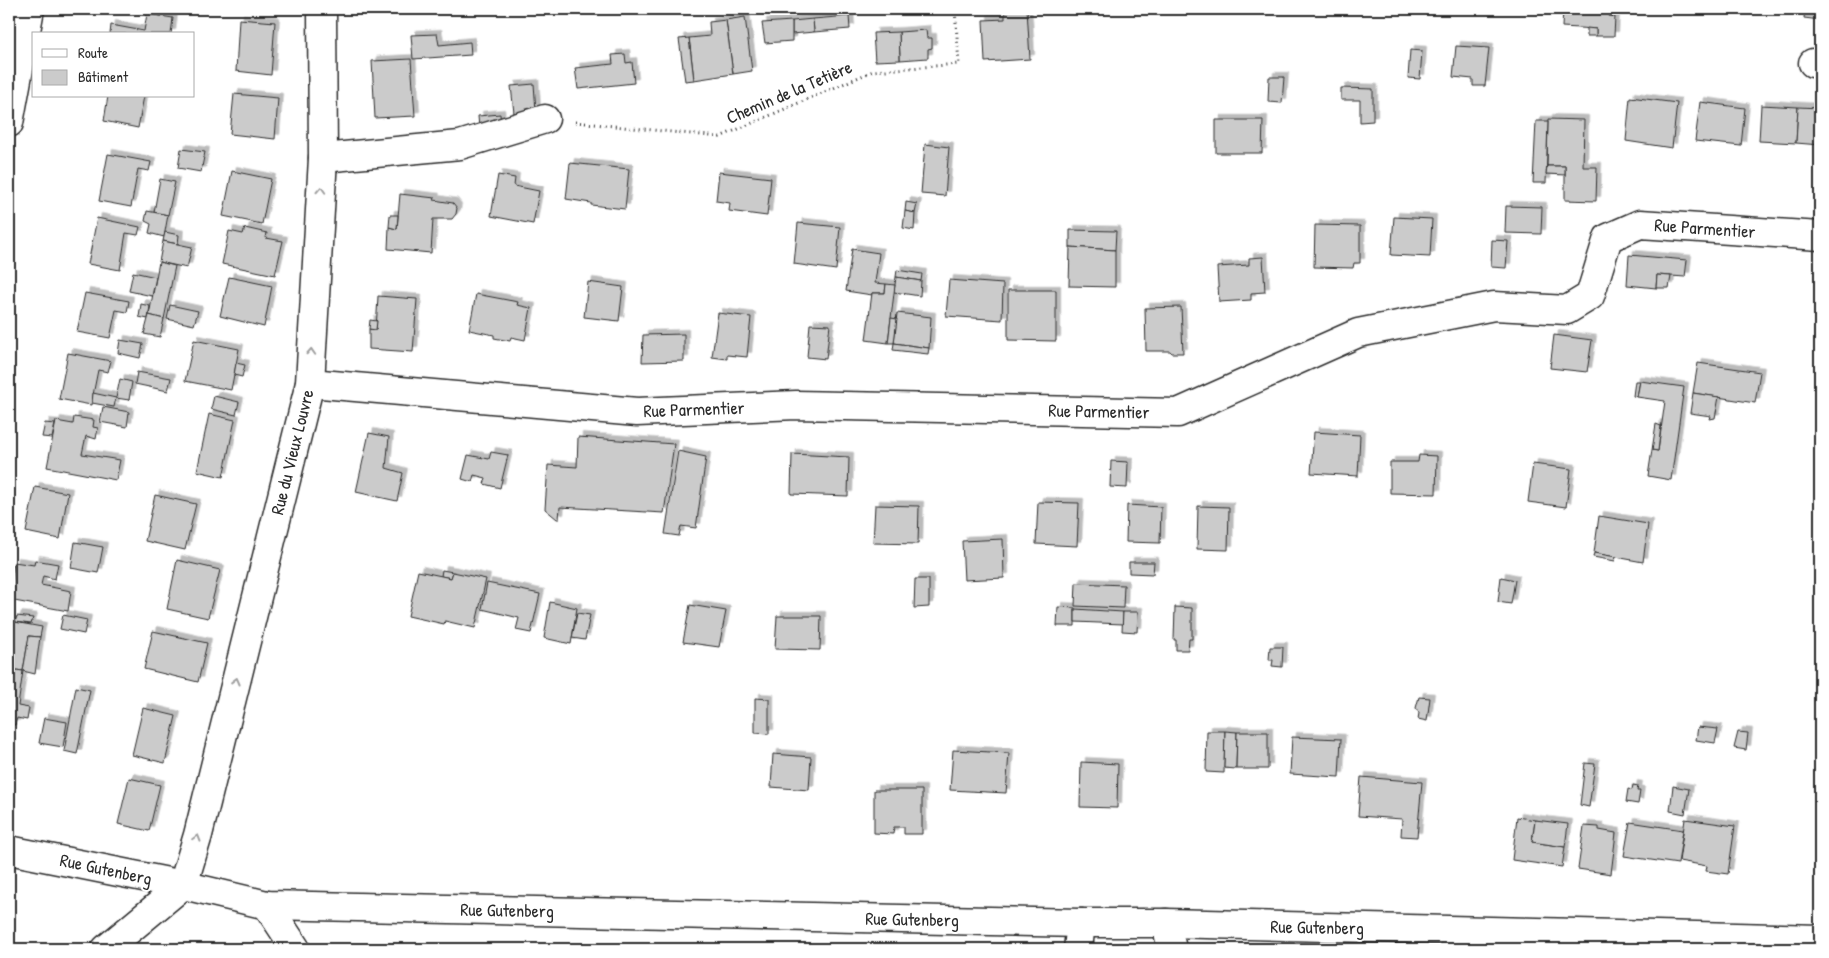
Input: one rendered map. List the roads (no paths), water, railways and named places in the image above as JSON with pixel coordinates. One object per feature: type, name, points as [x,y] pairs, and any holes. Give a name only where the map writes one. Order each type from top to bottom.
[{"type":"street","points":[[9,124],[30,9]]},
{"type":"street","name":"Rue du Vieux Louvre","points":[[183,885],[198,835],[310,383],[323,158],[322,9]]},
{"type":"street","points":[[323,158],[460,145],[545,119]]},
{"type":"street","name":"Rue Parmentier","points":[[310,383],[638,412],[796,405],[1178,413],[1358,333],[1494,306],[1567,310],[1590,296],[1608,238],[1640,224],[1820,236]]},
{"type":"street","name":"Rue Gutenberg","points":[[9,850],[183,885],[267,905],[1080,936],[1166,923],[1820,939]]},
{"type":"street","points":[[106,949],[183,885]]},
{"type":"street","points":[[267,905],[296,949]]},
{"type":"street","points":[[1166,923],[1172,949]]}]
